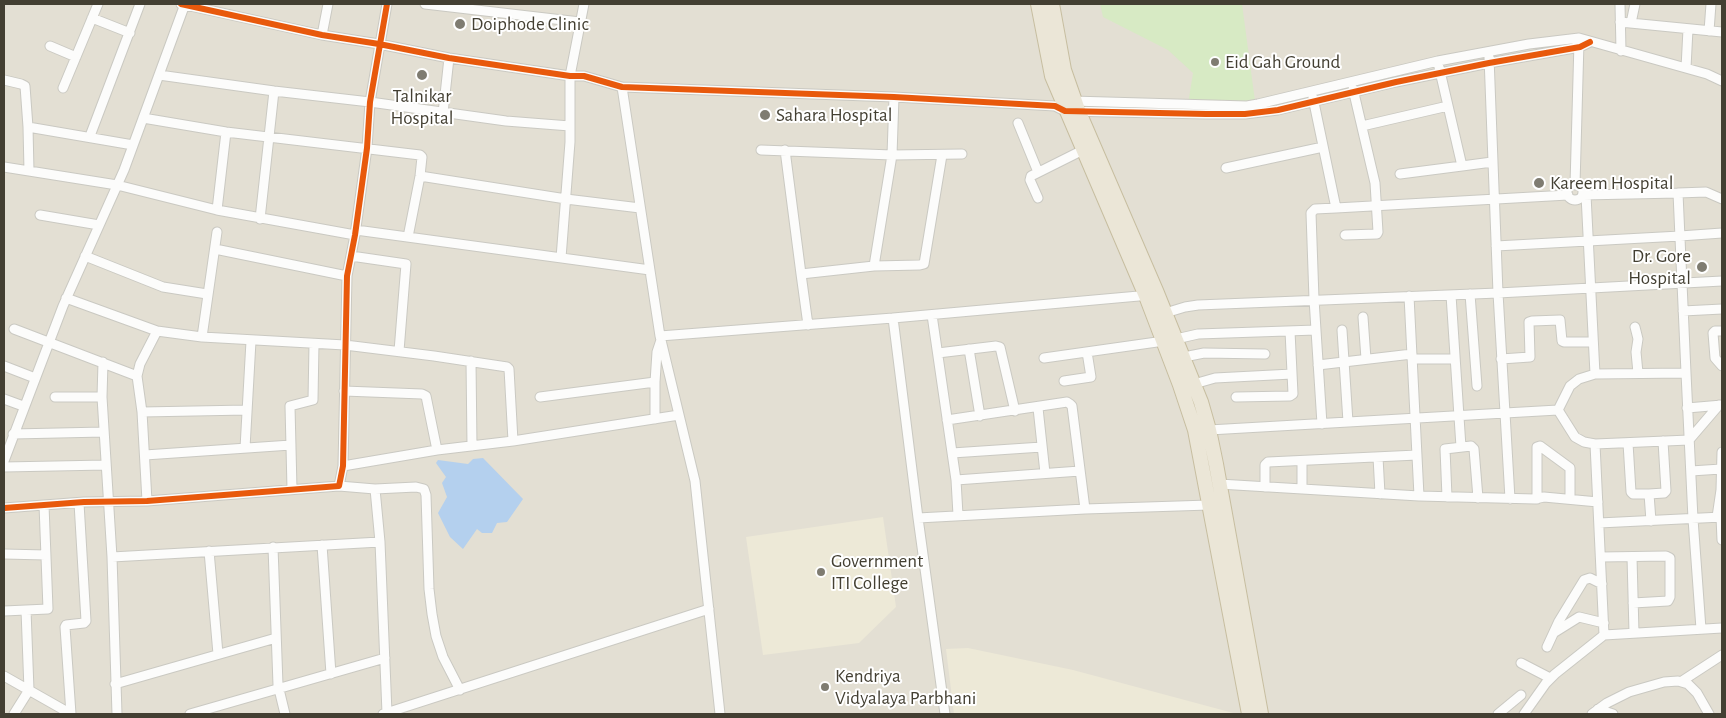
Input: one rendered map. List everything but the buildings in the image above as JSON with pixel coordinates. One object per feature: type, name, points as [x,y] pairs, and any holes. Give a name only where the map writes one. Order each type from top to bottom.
[{"type":"highway","points":[[1038,4],[1052,76],[1152,294],[1170,340],[1214,495],[1261,714]]},
{"type":"highway","points":[[1052,4],[1064,70],[1067,106],[1083,150],[1152,294]]},
{"type":"highway","points":[[1170,340],[1184,357],[1209,430],[1214,495],[1248,714]]},
{"type":"street","points":[[63,88],[98,4]]},
{"type":"street","points":[[90,136],[140,4]]},
{"type":"street","points":[[4,461],[10,435],[50,342],[66,298],[133,145],[183,4],[322,35],[449,58],[570,76],[584,76],[622,87],[894,97],[1206,114],[1245,114],[1278,110],[1440,73],[1531,56],[1580,43]]},
{"type":"street","points":[[322,35],[328,4]]},
{"type":"street","points":[[339,486],[343,466],[348,276],[367,148],[370,102],[387,4]]},
{"type":"street","points":[[425,4],[580,22]]},
{"type":"street","points":[[561,258],[570,126],[570,76],[584,4]]},
{"type":"street","points":[[1620,4],[1621,50]]},
{"type":"street","points":[[1631,24],[1635,4]]},
{"type":"street","points":[[1708,31],[1711,4]]},
{"type":"street","points":[[92,18],[130,33]]},
{"type":"street","points":[[1620,22],[1722,32]]},
{"type":"street","points":[[1686,68],[1688,29]]},
{"type":"street","points":[[1067,106],[1247,106],[1438,61],[1529,44],[1590,42],[1707,74],[1722,81]]},
{"type":"street","points":[[1575,185],[1580,43]]},
{"type":"street","points":[[1529,44],[1531,56]]},
{"type":"street","points":[[50,46],[76,57]]},
{"type":"street","points":[[1488,52],[1501,359],[1510,499]]},
{"type":"street","points":[[443,112],[449,58]]},
{"type":"street","points":[[1438,61],[1462,166]]},
{"type":"street","points":[[159,75],[506,120],[570,126]]},
{"type":"street","points":[[4,80],[25,86],[29,171]]},
{"type":"street","points":[[1345,235],[1377,234],[1378,232],[1378,206],[1375,183],[1351,81]]},
{"type":"street","points":[[622,87],[660,338],[695,481],[720,714]]},
{"type":"street","points":[[260,219],[274,91]]},
{"type":"street","points":[[1311,91],[1336,208]]},
{"type":"street","points":[[874,266],[892,155],[894,97]]},
{"type":"street","points":[[1362,126],[1448,106]]},
{"type":"street","points":[[143,118],[226,132],[420,154],[422,157],[420,176],[408,237]]},
{"type":"street","points":[[1018,123],[1038,172]]},
{"type":"street","points":[[28,127],[90,136],[133,145]]},
{"type":"street","points":[[217,210],[226,132]]},
{"type":"street","points":[[1226,168],[1323,147]]},
{"type":"street","points":[[761,150],[892,155],[962,154]]},
{"type":"street","points":[[785,150],[808,325]]},
{"type":"street","points":[[1038,198],[1030,178],[1038,172],[1083,150]]},
{"type":"street","points":[[801,274],[874,266],[924,264],[942,155]]},
{"type":"street","points":[[1400,174],[1492,162]]},
{"type":"street","points":[[4,167],[117,185],[260,219],[355,233],[408,237],[650,270]]},
{"type":"street","points":[[420,176],[566,199],[640,208]]},
{"type":"street","points":[[1568,196],[1568,188],[1575,185],[1581,188],[1584,195],[1595,374]]},
{"type":"street","points":[[1678,192],[1687,408],[1701,629]]},
{"type":"street","points":[[1322,424],[1311,213],[1315,209],[1568,196],[1573,200],[1584,195],[1678,192],[1706,192],[1722,199]]},
{"type":"street","points":[[40,214],[99,225]]},
{"type":"street","points":[[202,338],[217,232]]},
{"type":"street","points":[[1496,246],[1722,232]]},
{"type":"street","points":[[215,249],[348,276]]},
{"type":"street","points":[[85,256],[163,287],[207,294]]},
{"type":"street","points":[[351,256],[406,264],[399,351]]},
{"type":"street","points":[[1160,315],[1198,305],[1498,293],[1722,281]]},
{"type":"street","points":[[660,338],[1152,294]]},
{"type":"street","points":[[1470,294],[1477,386]]},
{"type":"street","points":[[1451,295],[1461,447]]},
{"type":"street","points":[[1409,296],[1419,496]]},
{"type":"street","points":[[66,298],[157,331],[202,338],[345,345],[471,361],[509,368],[513,441]]},
{"type":"street","points":[[1683,311],[1722,309]]},
{"type":"street","points":[[932,315],[956,480],[958,515]]},
{"type":"street","points":[[1363,317],[1366,359]]},
{"type":"street","points":[[893,318],[945,714]]},
{"type":"street","points":[[1501,359],[1530,357],[1529,322],[1532,321],[1560,320],[1562,341],[1594,342]]},
{"type":"street","points":[[1634,327],[1638,340],[1636,352],[1638,373]]},
{"type":"street","points":[[14,329],[137,376]]},
{"type":"street","points":[[1044,358],[1170,340],[1198,334],[1316,330]]},
{"type":"street","points":[[1342,330],[1348,422]]},
{"type":"street","points":[[147,500],[142,412],[137,376],[140,364],[157,331]]},
{"type":"street","points":[[1236,397],[1292,396],[1290,331]]},
{"type":"street","points":[[1722,331],[1715,331],[1713,333],[1715,358],[1722,366]]},
{"type":"street","points":[[655,418],[656,352],[660,338]]},
{"type":"street","points":[[245,448],[251,341]]},
{"type":"street","points":[[292,489],[290,406],[311,402],[313,398],[314,344]]},
{"type":"street","points":[[938,353],[996,346],[1001,349],[1015,411]]},
{"type":"street","points":[[969,350],[980,416]]},
{"type":"street","points":[[1064,381],[1092,378],[1087,352]]},
{"type":"street","points":[[1184,357],[1204,353],[1265,354]]},
{"type":"street","points":[[1318,365],[1412,356],[1455,359]]},
{"type":"street","points":[[471,361],[472,446]]},
{"type":"street","points":[[103,362],[102,397],[112,557],[117,714]]},
{"type":"street","points":[[4,366],[35,378]]},
{"type":"street","points":[[1558,410],[1570,386],[1579,379],[1595,374],[1686,373]]},
{"type":"street","points":[[1194,384],[1215,378],[1292,374]]},
{"type":"street","points":[[540,397],[655,382]]},
{"type":"street","points":[[344,391],[422,394],[426,396],[436,450]]},
{"type":"street","points":[[55,397],[102,397]]},
{"type":"street","points":[[4,399],[23,406]]},
{"type":"street","points":[[947,420],[1038,408],[1066,402],[1072,406],[1085,509]]},
{"type":"street","points":[[1687,408],[1721,405]]},
{"type":"street","points":[[1558,410],[1575,437],[1584,442],[1595,444],[1689,440],[1721,405]]},
{"type":"street","points":[[1038,408],[1045,473]]},
{"type":"street","points":[[142,412],[247,410]]},
{"type":"street","points":[[1209,430],[1558,410]]},
{"type":"street","points":[[343,466],[436,450],[513,441],[679,415]]},
{"type":"street","points":[[10,435],[104,432]]},
{"type":"street","points":[[1628,442],[1631,492],[1633,494],[1649,494],[1664,493],[1666,491],[1664,441]]},
{"type":"street","points":[[1595,444],[1604,635]]},
{"type":"street","points":[[145,455],[291,445]]},
{"type":"street","points":[[1447,497],[1445,449],[1471,446],[1474,449],[1478,498]]},
{"type":"street","points":[[1537,499],[1537,447],[1540,446],[1570,468],[1570,499]]},
{"type":"street","points":[[952,453],[1042,447]]},
{"type":"street","points":[[1722,452],[1720,517],[1722,540]]},
{"type":"street","points":[[1265,487],[1266,464],[1417,455]]},
{"type":"street","points":[[1378,457],[1380,494]]},
{"type":"street","points":[[1302,461],[1302,489]]},
{"type":"street","points":[[4,467],[106,465]]},
{"type":"street","points":[[1691,471],[1721,469]]},
{"type":"street","points":[[956,480],[1080,471]]},
{"type":"street","points":[[4,508],[339,486],[375,489],[416,487],[424,489],[426,495],[429,589],[434,629],[443,657],[460,690]]},
{"type":"street","points":[[918,518],[1085,509],[1214,495],[1265,487],[1419,496],[1510,499],[1537,499],[1544,497],[1598,502]]},
{"type":"street","points":[[375,489],[380,542],[385,658],[385,714],[709,609]]},
{"type":"street","points":[[1649,494],[1651,521]]},
{"type":"street","points":[[71,714],[65,626],[86,622],[79,503]]},
{"type":"street","points":[[4,611],[48,609],[44,505]]},
{"type":"street","points":[[1599,523],[1720,517]]},
{"type":"street","points":[[112,557],[380,542]]},
{"type":"street","points":[[322,545],[331,674]]},
{"type":"street","points":[[273,547],[278,689],[286,714]]},
{"type":"street","points":[[208,551],[218,654]]},
{"type":"street","points":[[4,554],[46,554]]},
{"type":"street","points":[[1601,557],[1666,556],[1670,558],[1670,597],[1668,601],[1633,603]]},
{"type":"street","points":[[1632,557],[1634,633]]},
{"type":"street","points":[[1547,647],[1561,617],[1584,580],[1590,578],[1602,584]]},
{"type":"street","points":[[14,714],[29,690],[26,610]]},
{"type":"street","points":[[1554,632],[1579,617],[1604,623]]},
{"type":"street","points":[[1524,714],[1550,678],[1604,635],[1722,628]]},
{"type":"street","points":[[115,684],[276,638]]},
{"type":"street","points":[[1682,682],[1722,655]]},
{"type":"street","points":[[190,714],[385,658]]},
{"type":"street","points":[[1520,663],[1550,678]]},
{"type":"street","points":[[4,676],[71,714]]},
{"type":"street","points":[[1595,711],[1616,697],[1644,686],[1664,682],[1682,682],[1688,684],[1697,693],[1709,714]]},
{"type":"street","points":[[1498,714],[1521,695]]},
{"type":"street","points":[[417,714],[418,704]]},
{"type":"street","points":[[1595,711],[1613,714]]},
{"type":"shaded area","points":[[4,4],[1722,4],[1722,714],[4,714]]},
{"type":"shaded area","name":"Government ITI College","points":[[883,517],[896,607],[859,643],[763,655],[746,537]]},
{"type":"shaded area","points":[[968,648],[1073,670],[1237,714],[954,714],[946,649]]},
{"type":"green space","name":"Eid Gah Ground","points":[[1100,4],[1242,4],[1255,101],[1188,104],[1193,73],[1168,50],[1103,17]]},
{"type":"water","points":[[483,458],[523,499],[507,522],[497,523],[492,533],[482,533],[477,529],[463,549],[450,537],[438,513],[447,497],[442,483],[446,477],[436,463],[438,460],[468,464],[473,459]]},
{"type":"cycle path","points":[[181,4],[322,35],[449,58],[570,76],[584,76],[622,87],[894,97],[1055,106],[1065,111],[1245,114],[1278,110],[1396,82],[1580,47],[1590,42]]},
{"type":"cycle path","points":[[4,508],[84,502],[147,501],[339,486],[343,466],[347,276],[355,235],[367,148],[370,102],[387,4]]},
{"type":"place","name":"Doiphode Clinic","points":[[460,24]]},
{"type":"place","name":"Eid Gah Ground","points":[[1215,62]]},
{"type":"place","name":"Talnikar Hospital","points":[[422,75]]},
{"type":"place","name":"Sahara Hospital","points":[[765,115]]},
{"type":"place","name":"Kareem Hospital","points":[[1539,183]]},
{"type":"place","name":"Dr. Gore Hospital","points":[[1702,267]]},
{"type":"place","name":"Government ITI College","points":[[821,572]]},
{"type":"place","name":"Kendriya Vidyalaya Parbhani","points":[[825,687]]}]
